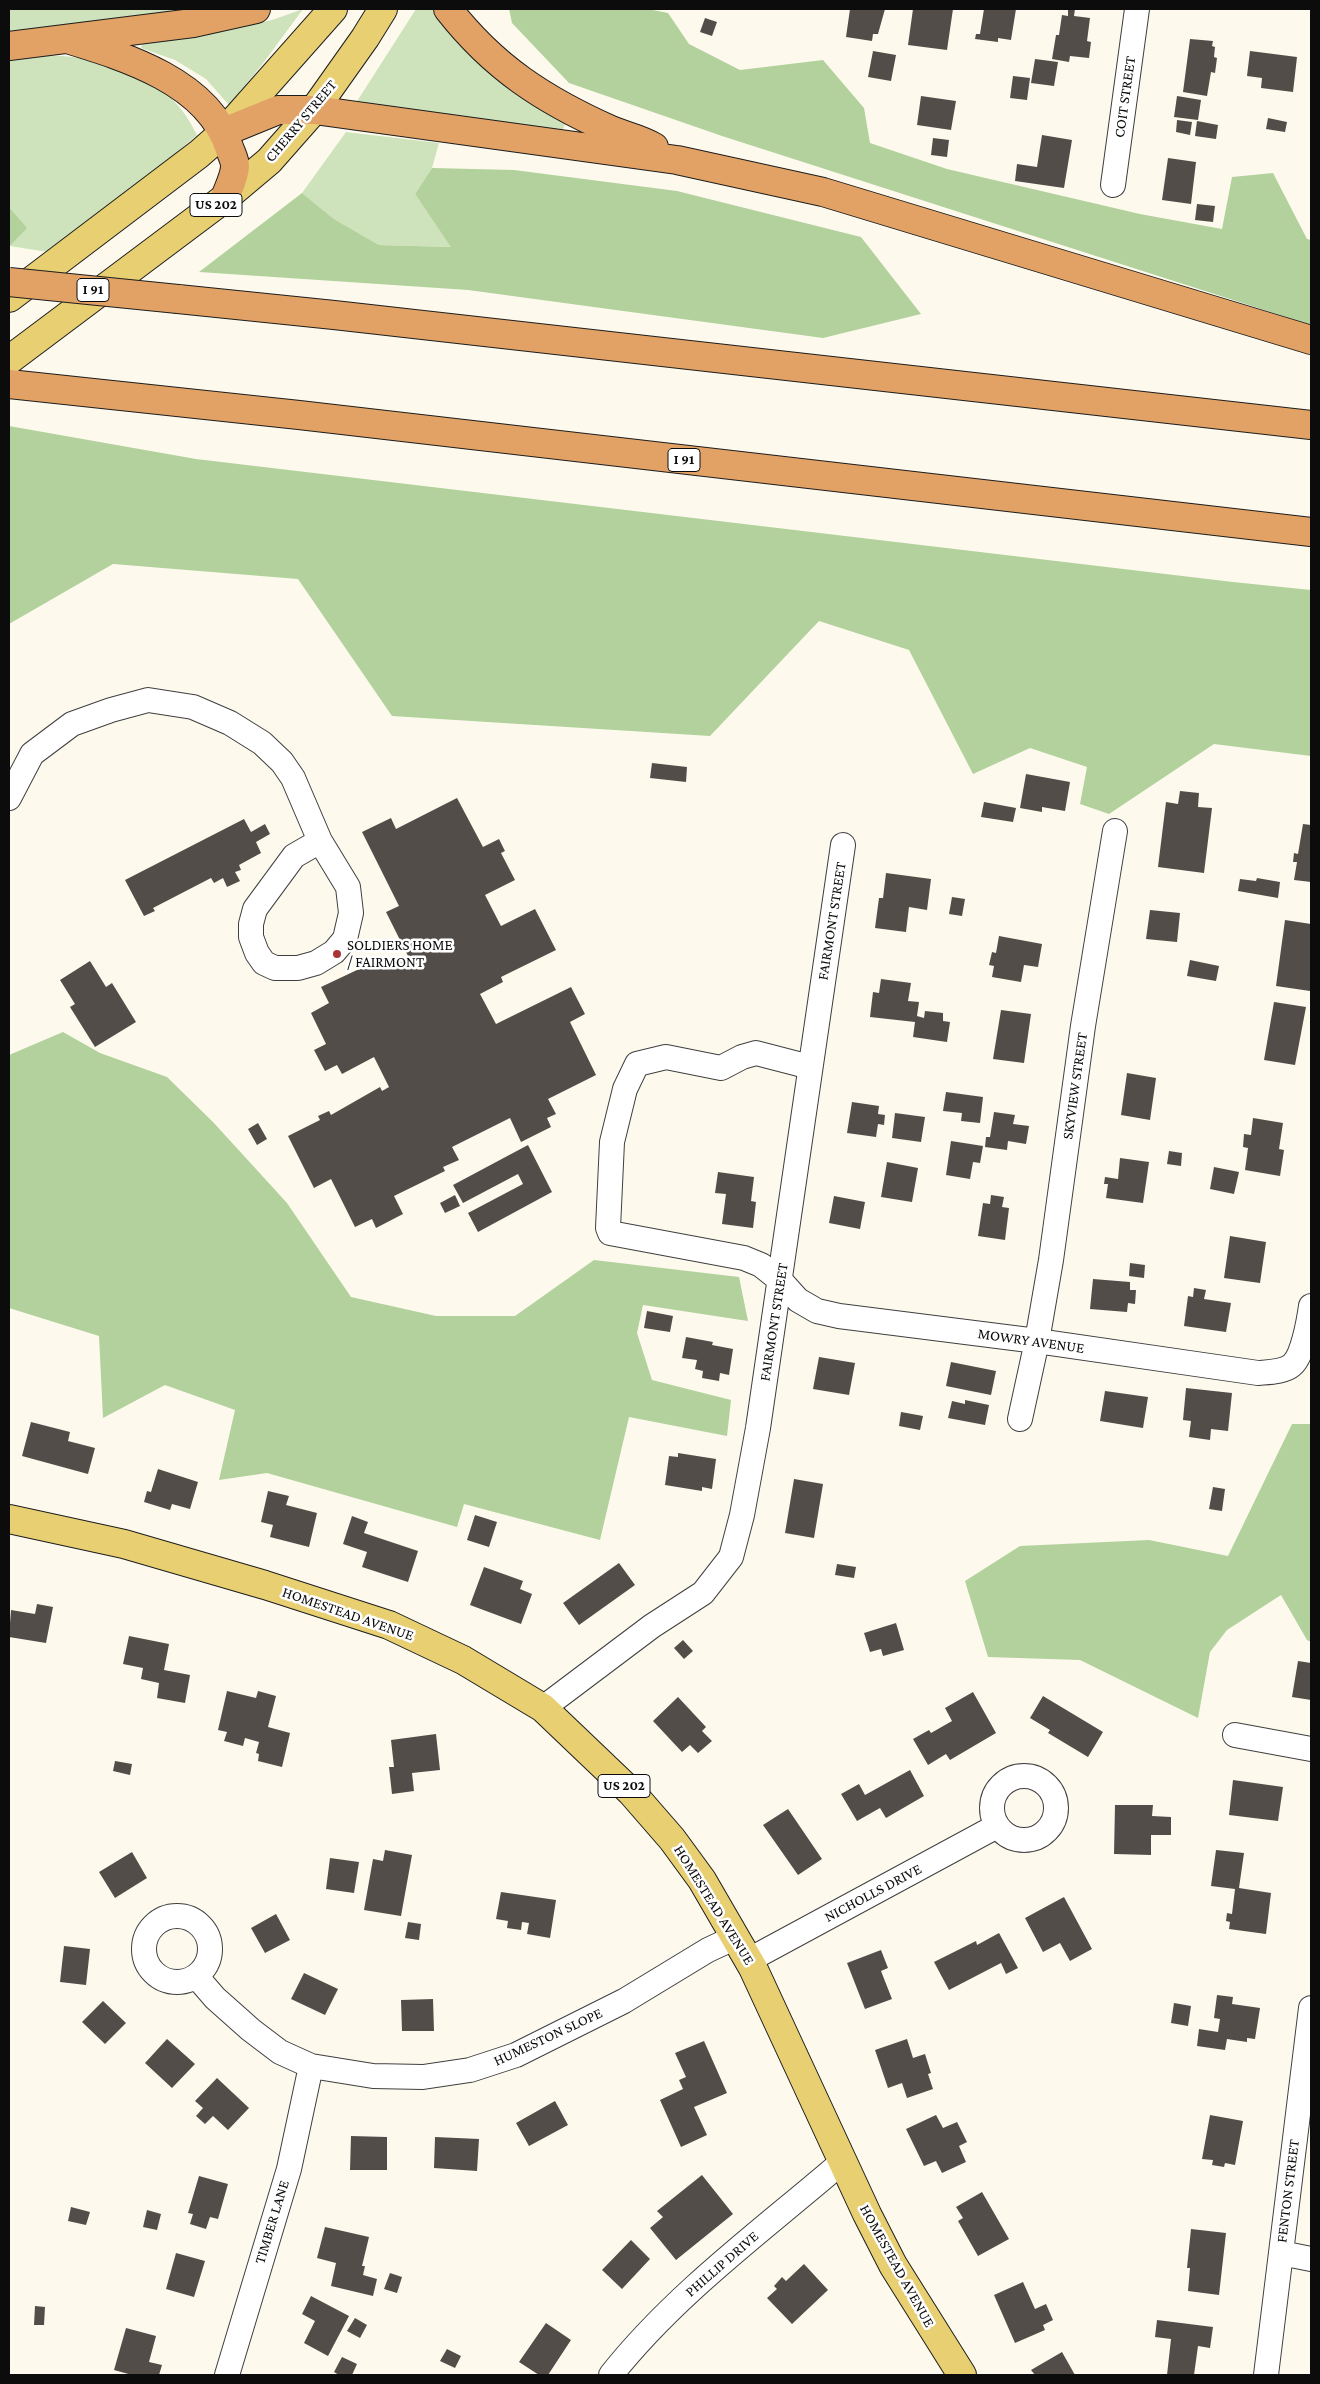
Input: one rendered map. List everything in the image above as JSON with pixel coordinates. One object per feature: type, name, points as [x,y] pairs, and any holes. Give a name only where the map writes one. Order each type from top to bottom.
[{"type":"highway","points":[[9,46],[193,23],[256,9]]},
{"type":"highway","points":[[448,9],[473,40],[515,77],[557,103],[613,131],[646,142],[677,160]]},
{"type":"highway","points":[[68,39],[125,57],[151,69],[195,98],[211,114],[224,132],[235,165],[225,198]]},
{"type":"highway","points":[[224,132],[278,110],[314,110],[677,160],[822,192],[1311,340]]},
{"type":"highway","name":"I 91","points":[[9,282],[334,315],[1311,425]]},
{"type":"highway","name":"I 91","points":[[9,384],[309,416],[1311,532]]},
{"type":"main road","points":[[9,298],[176,172],[224,132],[333,9]]},
{"type":"main road","name":"CHERRY STREET","points":[[9,360],[225,198],[269,161],[314,110],[383,9]]},
{"type":"main road","name":"HOMESTEAD AVENUE","points":[[9,1519],[124,1544],[389,1625],[463,1660],[543,1708],[632,1793],[672,1839],[702,1880],[736,1936],[776,2014],[842,2162],[893,2265],[962,2375]]},
{"type":"street","name":"COIT STREET","points":[[1113,185],[1137,9]]},
{"type":"street","points":[[9,798],[32,754],[72,724],[148,700],[193,707],[230,723],[262,743],[282,762],[293,778],[320,842],[348,887],[351,913],[345,939],[334,952],[316,962],[298,968],[275,968],[264,964],[257,953],[251,937],[251,924],[255,909],[294,856],[320,842]]},
{"type":"street","name":"SKYVIEW STREET","points":[[1020,1419],[1037,1341],[1051,1260],[1084,1026],[1116,831]]},
{"type":"street","name":"FAIRMONT STREET","points":[[543,1708],[652,1626],[703,1593],[731,1557],[742,1515],[758,1428],[843,845]]},
{"type":"street","name":"MOWRY AVENUE","points":[[810,1067],[756,1054],[742,1057],[721,1068],[666,1057],[637,1064],[625,1089],[612,1142],[608,1228],[610,1233],[744,1258],[761,1265],[780,1280],[798,1300],[817,1310],[839,1316],[1037,1341],[1258,1373],[1278,1371],[1291,1365],[1302,1348],[1311,1306]]},
{"type":"street","points":[[1235,1734],[1311,1749]]},
{"type":"street","name":"NICHOLLS DRIVE","points":[[749,1960],[997,1826]]},
{"type":"street","name":"HUMESTON SLOPE","points":[[196,1976],[251,2030],[280,2052],[311,2066],[349,2074],[406,2077],[447,2074],[494,2063],[523,2051],[624,2000],[708,1950],[736,1936]]},
{"type":"street","name":"FENTON STREET","points":[[1266,2375],[1311,2008]]},
{"type":"street","name":"TIMBER LANE","points":[[227,2375],[289,2169],[311,2066]]},
{"type":"street","name":"PHILLIP DRIVE","points":[[611,2375],[643,2338],[689,2293],[842,2162]]},
{"type":"street","points":[[1281,2253],[1311,2259]]},
{"type":"green space","points":[[9,9],[210,9],[9,40]]},
{"type":"green space","points":[[303,9],[229,105],[206,79],[175,60],[141,48],[143,41],[197,37],[272,20]]},
{"type":"green space","points":[[416,9],[433,9],[445,28],[475,60],[510,87],[565,124],[561,134],[354,106]]},
{"type":"green space","points":[[509,9],[648,9],[668,13],[689,44],[740,70],[823,60],[864,108],[870,143],[947,169],[1140,214],[1222,229],[1232,177],[1273,173],[1307,239],[1311,240],[1311,325],[722,136],[569,83],[512,23]]},
{"type":"green space","points":[[33,55],[83,58],[128,70],[149,81],[168,95],[184,113],[197,135],[150,176],[48,252],[10,246],[26,228],[9,207],[9,57]]},
{"type":"green space","points":[[346,132],[439,143],[432,168],[415,194],[452,247],[379,245],[334,219],[302,193]]},
{"type":"green space","points":[[432,168],[514,170],[677,191],[861,237],[921,314],[823,338],[468,290],[199,272],[302,193],[334,219],[379,245],[451,247],[415,194]]},
{"type":"green space","points":[[9,207],[27,228],[10,246],[9,246]]},
{"type":"green space","points":[[9,426],[196,459],[1311,590],[1311,756],[1214,744],[1109,814],[1080,804],[1087,767],[1030,748],[973,774],[909,650],[819,621],[710,736],[392,716],[298,579],[113,564],[9,624]]},
{"type":"green space","points":[[63,1032],[100,1053],[167,1077],[213,1122],[287,1203],[351,1297],[436,1316],[515,1316],[594,1260],[739,1277],[748,1321],[643,1305],[637,1333],[652,1380],[731,1400],[727,1436],[629,1417],[600,1540],[464,1504],[457,1527],[267,1473],[219,1480],[235,1410],[165,1385],[103,1418],[99,1336],[9,1308],[9,1055]]},
{"type":"green space","points":[[1292,1424],[1311,1424],[1311,1642],[1307,1640],[1281,1595],[1227,1630],[1210,1652],[1198,1718],[1080,1660],[988,1657],[965,1581],[1020,1546],[1149,1540],[1228,1556]]},
{"type":"building","points":[[850,9],[885,9],[878,34],[873,34],[872,41],[846,37]]},
{"type":"building","points":[[913,9],[953,9],[947,50],[908,45]]},
{"type":"building","points":[[984,9],[1016,9],[1011,40],[998,38],[998,42],[975,39],[976,34],[980,34]]},
{"type":"building","points":[[1068,9],[1075,9],[1074,16],[1090,18],[1087,41],[1091,42],[1089,58],[1070,56],[1069,62],[1052,59],[1056,35],[1059,35],[1062,15],[1068,16]]},
{"type":"building","points":[[705,18],[717,22],[712,36],[700,32]]},
{"type":"building","points":[[1190,39],[1213,41],[1212,46],[1215,47],[1214,57],[1217,58],[1215,73],[1211,72],[1207,96],[1183,92]]},
{"type":"building","points":[[873,51],[896,55],[891,81],[868,77]]},
{"type":"building","points":[[1250,51],[1297,57],[1293,92],[1261,88],[1262,78],[1247,76]]},
{"type":"building","points":[[1035,59],[1058,62],[1054,86],[1031,83]]},
{"type":"building","points":[[1013,76],[1030,78],[1027,100],[1010,98]]},
{"type":"building","points":[[921,96],[956,101],[951,130],[917,125]]},
{"type":"building","points":[[1177,96],[1201,100],[1198,120],[1174,117]]},
{"type":"building","points":[[1268,118],[1287,122],[1285,132],[1266,129]]},
{"type":"building","points":[[1177,120],[1192,122],[1190,135],[1176,132]]},
{"type":"building","points":[[1197,121],[1218,125],[1216,139],[1195,136]]},
{"type":"building","points":[[1042,135],[1072,140],[1064,188],[1015,181],[1017,164],[1037,167]]},
{"type":"building","points":[[933,138],[949,140],[947,157],[931,155]]},
{"type":"building","points":[[1168,158],[1196,162],[1191,204],[1162,200]]},
{"type":"building","points":[[1197,204],[1215,206],[1213,222],[1195,220]]},
{"type":"building","points":[[652,763],[687,767],[686,782],[650,778]]},
{"type":"building","points":[[1026,774],[1070,782],[1065,811],[1042,807],[1042,812],[1020,808]]},
{"type":"building","points":[[1180,791],[1199,793],[1198,807],[1212,808],[1204,873],[1158,867],[1166,802],[1178,804]]},
{"type":"building","points":[[457,798],[483,847],[499,839],[505,851],[501,853],[515,880],[485,895],[501,926],[535,909],[556,950],[501,977],[503,982],[480,994],[496,1024],[571,987],[585,1014],[570,1022],[596,1075],[548,1099],[556,1114],[547,1118],[551,1127],[521,1142],[510,1118],[452,1147],[459,1160],[443,1167],[445,1171],[394,1196],[403,1214],[376,1228],[372,1219],[355,1227],[331,1179],[314,1188],[288,1136],[320,1120],[318,1116],[329,1111],[331,1115],[380,1087],[382,1091],[389,1087],[374,1057],[342,1074],[337,1065],[325,1071],[314,1050],[326,1044],[311,1013],[329,1003],[321,987],[357,970],[399,962],[409,958],[386,912],[399,906],[362,832],[391,818],[396,829]]},
{"type":"building","points":[[984,802],[1016,808],[1013,822],[981,817]]},
{"type":"building","points":[[244,819],[251,832],[265,824],[270,834],[256,842],[261,853],[239,865],[241,870],[235,872],[240,881],[227,887],[223,878],[214,883],[211,878],[153,908],[155,911],[144,916],[125,880]]},
{"type":"building","points":[[1303,824],[1311,825],[1311,882],[1294,880],[1297,862],[1293,862],[1294,853],[1298,854]]},
{"type":"building","points":[[886,873],[931,879],[927,910],[909,907],[906,932],[875,928],[879,898],[883,898]]},
{"type":"building","points":[[1257,878],[1280,882],[1278,898],[1238,891],[1240,879],[1256,881]]},
{"type":"building","points":[[952,897],[965,899],[962,916],[949,914]]},
{"type":"building","points":[[1150,910],[1180,913],[1177,942],[1146,939]]},
{"type":"building","points":[[1285,920],[1311,924],[1310,991],[1276,986]]},
{"type":"building","points":[[999,936],[1042,944],[1038,967],[1024,965],[1021,982],[992,977],[994,966],[989,965],[992,952],[996,953]]},
{"type":"building","points":[[1190,960],[1219,966],[1216,981],[1187,976]]},
{"type":"building","points":[[90,961],[106,987],[112,983],[136,1022],[95,1047],[70,1007],[75,1004],[60,980]]},
{"type":"building","points":[[881,979],[911,983],[908,1001],[919,1002],[917,1016],[924,1018],[925,1011],[943,1013],[943,1021],[950,1022],[947,1042],[913,1037],[915,1022],[870,1017],[873,992],[879,993]]},
{"type":"building","points":[[1274,1002],[1306,1007],[1295,1065],[1264,1060]]},
{"type":"building","points":[[1001,1010],[1031,1014],[1024,1063],[993,1059]]},
{"type":"building","points":[[1127,1073],[1156,1078],[1150,1120],[1121,1115]]},
{"type":"building","points":[[946,1092],[983,1097],[980,1123],[961,1121],[962,1113],[943,1111]]},
{"type":"building","points":[[852,1102],[879,1106],[878,1114],[885,1115],[884,1125],[878,1124],[876,1137],[847,1133]]},
{"type":"building","points":[[994,1112],[1015,1115],[1013,1124],[1029,1126],[1026,1144],[1008,1141],[1007,1150],[985,1147],[986,1137],[990,1137]]},
{"type":"building","points":[[895,1113],[925,1117],[921,1142],[892,1138]]},
{"type":"building","points":[[1253,1118],[1283,1123],[1279,1149],[1284,1150],[1280,1176],[1245,1170],[1248,1148],[1243,1147],[1244,1134],[1251,1135]]},
{"type":"building","points":[[258,1123],[267,1139],[257,1145],[248,1129]]},
{"type":"building","points":[[951,1141],[983,1146],[980,1163],[973,1162],[970,1179],[946,1175]]},
{"type":"building","points":[[528,1145],[552,1192],[478,1232],[468,1213],[523,1184],[518,1174],[463,1203],[453,1185]]},
{"type":"building","points":[[1169,1151],[1182,1153],[1181,1166],[1167,1164]]},
{"type":"building","points":[[1120,1158],[1149,1162],[1143,1203],[1106,1198],[1108,1184],[1104,1184],[1105,1177],[1118,1179]]},
{"type":"building","points":[[887,1162],[918,1168],[912,1202],[881,1197]]},
{"type":"building","points":[[1214,1167],[1239,1172],[1234,1194],[1210,1189]]},
{"type":"building","points":[[718,1172],[754,1177],[751,1201],[756,1202],[753,1228],[722,1224],[726,1194],[715,1193]]},
{"type":"building","points":[[455,1195],[460,1206],[445,1213],[440,1203]]},
{"type":"building","points":[[991,1195],[1004,1197],[1002,1207],[1009,1208],[1005,1240],[978,1236],[983,1203],[990,1204]]},
{"type":"building","points":[[834,1196],[865,1202],[860,1229],[829,1223]]},
{"type":"building","points":[[1230,1236],[1266,1242],[1260,1283],[1224,1278]]},
{"type":"building","points":[[1130,1263],[1145,1265],[1144,1278],[1129,1276]]},
{"type":"building","points":[[1093,1279],[1130,1282],[1130,1290],[1136,1290],[1135,1304],[1128,1303],[1127,1312],[1090,1309]]},
{"type":"building","points":[[1194,1288],[1206,1290],[1204,1299],[1231,1303],[1226,1332],[1184,1326],[1188,1296],[1193,1297]]},
{"type":"building","points":[[647,1311],[673,1316],[670,1332],[644,1328]]},
{"type":"building","points":[[686,1337],[713,1342],[712,1345],[733,1349],[729,1375],[720,1373],[719,1381],[702,1378],[703,1371],[695,1369],[697,1360],[682,1358]]},
{"type":"building","points":[[819,1357],[855,1363],[849,1395],[813,1389]]},
{"type":"building","points":[[951,1362],[996,1371],[991,1395],[946,1386]]},
{"type":"building","points":[[1186,1388],[1232,1393],[1228,1431],[1211,1429],[1210,1440],[1189,1437],[1191,1421],[1183,1420]]},
{"type":"building","points":[[1105,1391],[1148,1397],[1143,1428],[1100,1421]]},
{"type":"building","points":[[965,1400],[989,1405],[985,1425],[948,1418],[952,1401],[965,1404]]},
{"type":"building","points":[[901,1412],[923,1416],[920,1430],[899,1426]]},
{"type":"building","points":[[31,1422],[70,1432],[68,1441],[95,1448],[88,1474],[22,1456]]},
{"type":"building","points":[[678,1453],[716,1459],[712,1489],[702,1487],[702,1491],[665,1485],[669,1456],[678,1457]]},
{"type":"building","points":[[158,1469],[198,1482],[190,1509],[172,1504],[170,1510],[144,1502],[147,1491],[151,1492]]},
{"type":"building","points":[[794,1479],[823,1484],[814,1538],[785,1533]]},
{"type":"building","points":[[1213,1487],[1225,1489],[1222,1511],[1209,1509]]},
{"type":"building","points":[[268,1491],[289,1496],[286,1505],[317,1513],[309,1547],[270,1537],[273,1525],[261,1522]]},
{"type":"building","points":[[475,1515],[497,1522],[489,1547],[467,1540]]},
{"type":"building","points":[[352,1516],[368,1522],[364,1533],[418,1551],[408,1582],[362,1567],[367,1552],[343,1544]]},
{"type":"building","points":[[619,1563],[635,1585],[579,1625],[563,1603]]},
{"type":"building","points":[[837,1564],[856,1567],[854,1578],[835,1575]]},
{"type":"building","points":[[484,1567],[523,1581],[520,1589],[532,1594],[521,1624],[470,1605]]},
{"type":"building","points":[[37,1604],[53,1607],[46,1643],[9,1637],[11,1610],[35,1614]]},
{"type":"building","points":[[896,1623],[904,1650],[883,1656],[881,1649],[870,1652],[864,1633]]},
{"type":"building","points":[[129,1636],[169,1644],[164,1670],[190,1675],[185,1703],[157,1698],[159,1683],[141,1679],[143,1668],[123,1664]]},
{"type":"building","points":[[683,1640],[693,1651],[684,1659],[674,1648]]},
{"type":"building","points":[[1298,1661],[1311,1663],[1311,1700],[1292,1697]]},
{"type":"building","points":[[227,1691],[256,1698],[258,1691],[276,1696],[268,1727],[290,1733],[282,1767],[258,1761],[259,1754],[256,1753],[259,1742],[245,1738],[243,1746],[224,1741],[227,1732],[218,1730]]},
{"type":"building","points":[[973,1692],[996,1733],[950,1760],[946,1754],[928,1765],[913,1739],[929,1730],[931,1733],[952,1721],[945,1708]]},
{"type":"building","points":[[1043,1696],[1103,1732],[1088,1757],[1048,1733],[1050,1730],[1030,1718]]},
{"type":"building","points":[[678,1697],[706,1727],[702,1731],[712,1741],[698,1753],[690,1745],[682,1752],[653,1721]]},
{"type":"building","points":[[436,1734],[440,1770],[412,1773],[414,1791],[392,1794],[389,1767],[394,1767],[391,1740]]},
{"type":"building","points":[[115,1761],[132,1764],[130,1775],[113,1771]]},
{"type":"building","points":[[910,1770],[924,1796],[886,1818],[880,1808],[857,1821],[841,1794],[859,1784],[865,1795]]},
{"type":"building","points":[[1233,1780],[1283,1787],[1278,1821],[1229,1815]]},
{"type":"building","points":[[1115,1805],[1153,1805],[1152,1816],[1171,1817],[1171,1835],[1151,1835],[1151,1855],[1114,1854]]},
{"type":"building","points":[[788,1809],[822,1859],[798,1875],[763,1825]]},
{"type":"building","points":[[385,1850],[412,1855],[401,1916],[364,1910],[373,1859],[383,1861]]},
{"type":"building","points":[[1216,1850],[1244,1853],[1239,1888],[1271,1893],[1266,1934],[1229,1929],[1230,1922],[1226,1921],[1227,1913],[1232,1914],[1235,1889],[1211,1886]]},
{"type":"building","points":[[132,1852],[147,1878],[115,1898],[99,1872]]},
{"type":"building","points":[[330,1858],[359,1862],[354,1893],[326,1889]]},
{"type":"building","points":[[501,1892],[556,1900],[550,1938],[527,1934],[529,1923],[522,1922],[521,1930],[507,1928],[508,1921],[496,1919]]},
{"type":"building","points":[[1064,1897],[1092,1949],[1070,1961],[1060,1943],[1043,1952],[1025,1918]]},
{"type":"building","points":[[276,1914],[290,1940],[265,1953],[251,1928]]},
{"type":"building","points":[[408,1922],[421,1924],[419,1940],[405,1938]]},
{"type":"building","points":[[999,1933],[1018,1968],[1006,1974],[1001,1963],[949,1990],[934,1962],[976,1941],[977,1945]]},
{"type":"building","points":[[64,1946],[90,1949],[86,1985],[60,1982]]},
{"type":"building","points":[[881,1950],[888,1968],[881,1971],[892,1999],[865,2009],[847,1963]]},
{"type":"building","points":[[304,1973],[338,1989],[325,2015],[291,1999]]},
{"type":"building","points":[[1217,1995],[1233,1997],[1232,2004],[1260,2008],[1255,2039],[1247,2038],[1247,2042],[1227,2039],[1225,2050],[1197,2046],[1199,2029],[1218,2032],[1220,2019],[1214,2018]]},
{"type":"building","points":[[433,1999],[434,2031],[402,2031],[401,2000]]},
{"type":"building","points":[[103,2001],[126,2023],[105,2044],[82,2022]]},
{"type":"building","points":[[1174,2003],[1191,2006],[1188,2026],[1171,2023]]},
{"type":"building","points":[[167,2039],[195,2064],[172,2088],[145,2063]]},
{"type":"building","points":[[907,2039],[913,2058],[925,2054],[931,2073],[928,2074],[933,2089],[907,2098],[902,2083],[888,2088],[875,2050]]},
{"type":"building","points":[[704,2041],[727,2093],[694,2107],[707,2135],[681,2147],[660,2100],[683,2089],[679,2080],[686,2077],[675,2053]]},
{"type":"building","points":[[217,2078],[249,2108],[228,2130],[213,2116],[205,2124],[196,2116],[203,2108],[195,2101]]},
{"type":"building","points":[[555,2101],[568,2125],[529,2146],[516,2123]]},
{"type":"building","points":[[936,2115],[943,2128],[957,2122],[967,2142],[959,2146],[966,2162],[942,2173],[936,2161],[924,2166],[906,2129]]},
{"type":"building","points":[[1210,2115],[1243,2121],[1235,2165],[1225,2163],[1224,2167],[1212,2165],[1213,2160],[1202,2159]]},
{"type":"building","points":[[351,2136],[387,2137],[387,2170],[350,2170]]},
{"type":"building","points":[[435,2137],[479,2139],[477,2171],[434,2168]]},
{"type":"building","points":[[702,2175],[733,2214],[676,2260],[650,2228],[663,2217],[657,2211]]},
{"type":"building","points":[[199,2176],[228,2184],[218,2219],[210,2217],[206,2229],[190,2224],[193,2214],[188,2213]]},
{"type":"building","points":[[982,2192],[1009,2239],[978,2256],[958,2221],[963,2218],[956,2207]]},
{"type":"building","points":[[71,2207],[90,2212],[86,2225],[68,2221]]},
{"type":"building","points":[[147,2210],[161,2214],[157,2230],[143,2227]]},
{"type":"building","points":[[325,2227],[369,2237],[362,2266],[365,2266],[363,2275],[377,2279],[373,2296],[331,2286],[336,2263],[317,2258]]},
{"type":"building","points":[[1191,2229],[1226,2233],[1219,2295],[1188,2291],[1190,2268],[1187,2268]]},
{"type":"building","points":[[631,2240],[650,2259],[622,2289],[602,2270]]},
{"type":"building","points":[[176,2253],[205,2261],[194,2297],[166,2289]]},
{"type":"building","points":[[804,2264],[828,2290],[792,2324],[767,2298],[777,2289],[774,2286],[782,2277],[786,2281]]},
{"type":"building","points":[[390,2273],[402,2277],[397,2293],[384,2289]]},
{"type":"building","points":[[1023,2282],[1035,2309],[1046,2304],[1053,2320],[1043,2325],[1045,2330],[1015,2343],[994,2295]]},
{"type":"building","points":[[311,2296],[349,2316],[328,2356],[304,2343],[315,2321],[302,2314]]},
{"type":"building","points":[[35,2306],[45,2307],[44,2325],[34,2325]]},
{"type":"building","points":[[355,2318],[367,2325],[360,2338],[347,2331]]},
{"type":"building","points":[[1157,2320],[1213,2327],[1210,2348],[1198,2346],[1194,2375],[1167,2375],[1171,2339],[1155,2337]]},
{"type":"building","points":[[546,2323],[571,2340],[548,2375],[539,2375],[519,2362]]},
{"type":"building","points":[[126,2328],[156,2336],[149,2362],[162,2365],[159,2375],[132,2375],[114,2370]]},
{"type":"building","points":[[447,2349],[461,2356],[455,2368],[440,2361]]},
{"type":"building","points":[[1062,2352],[1075,2375],[1035,2375],[1031,2370]]},
{"type":"building","points":[[342,2357],[357,2364],[352,2375],[339,2375],[334,2372]]},
{"type":"place","name":"SOLDIERS HOME / FAIRMONT","points":[[337,954]]}]
